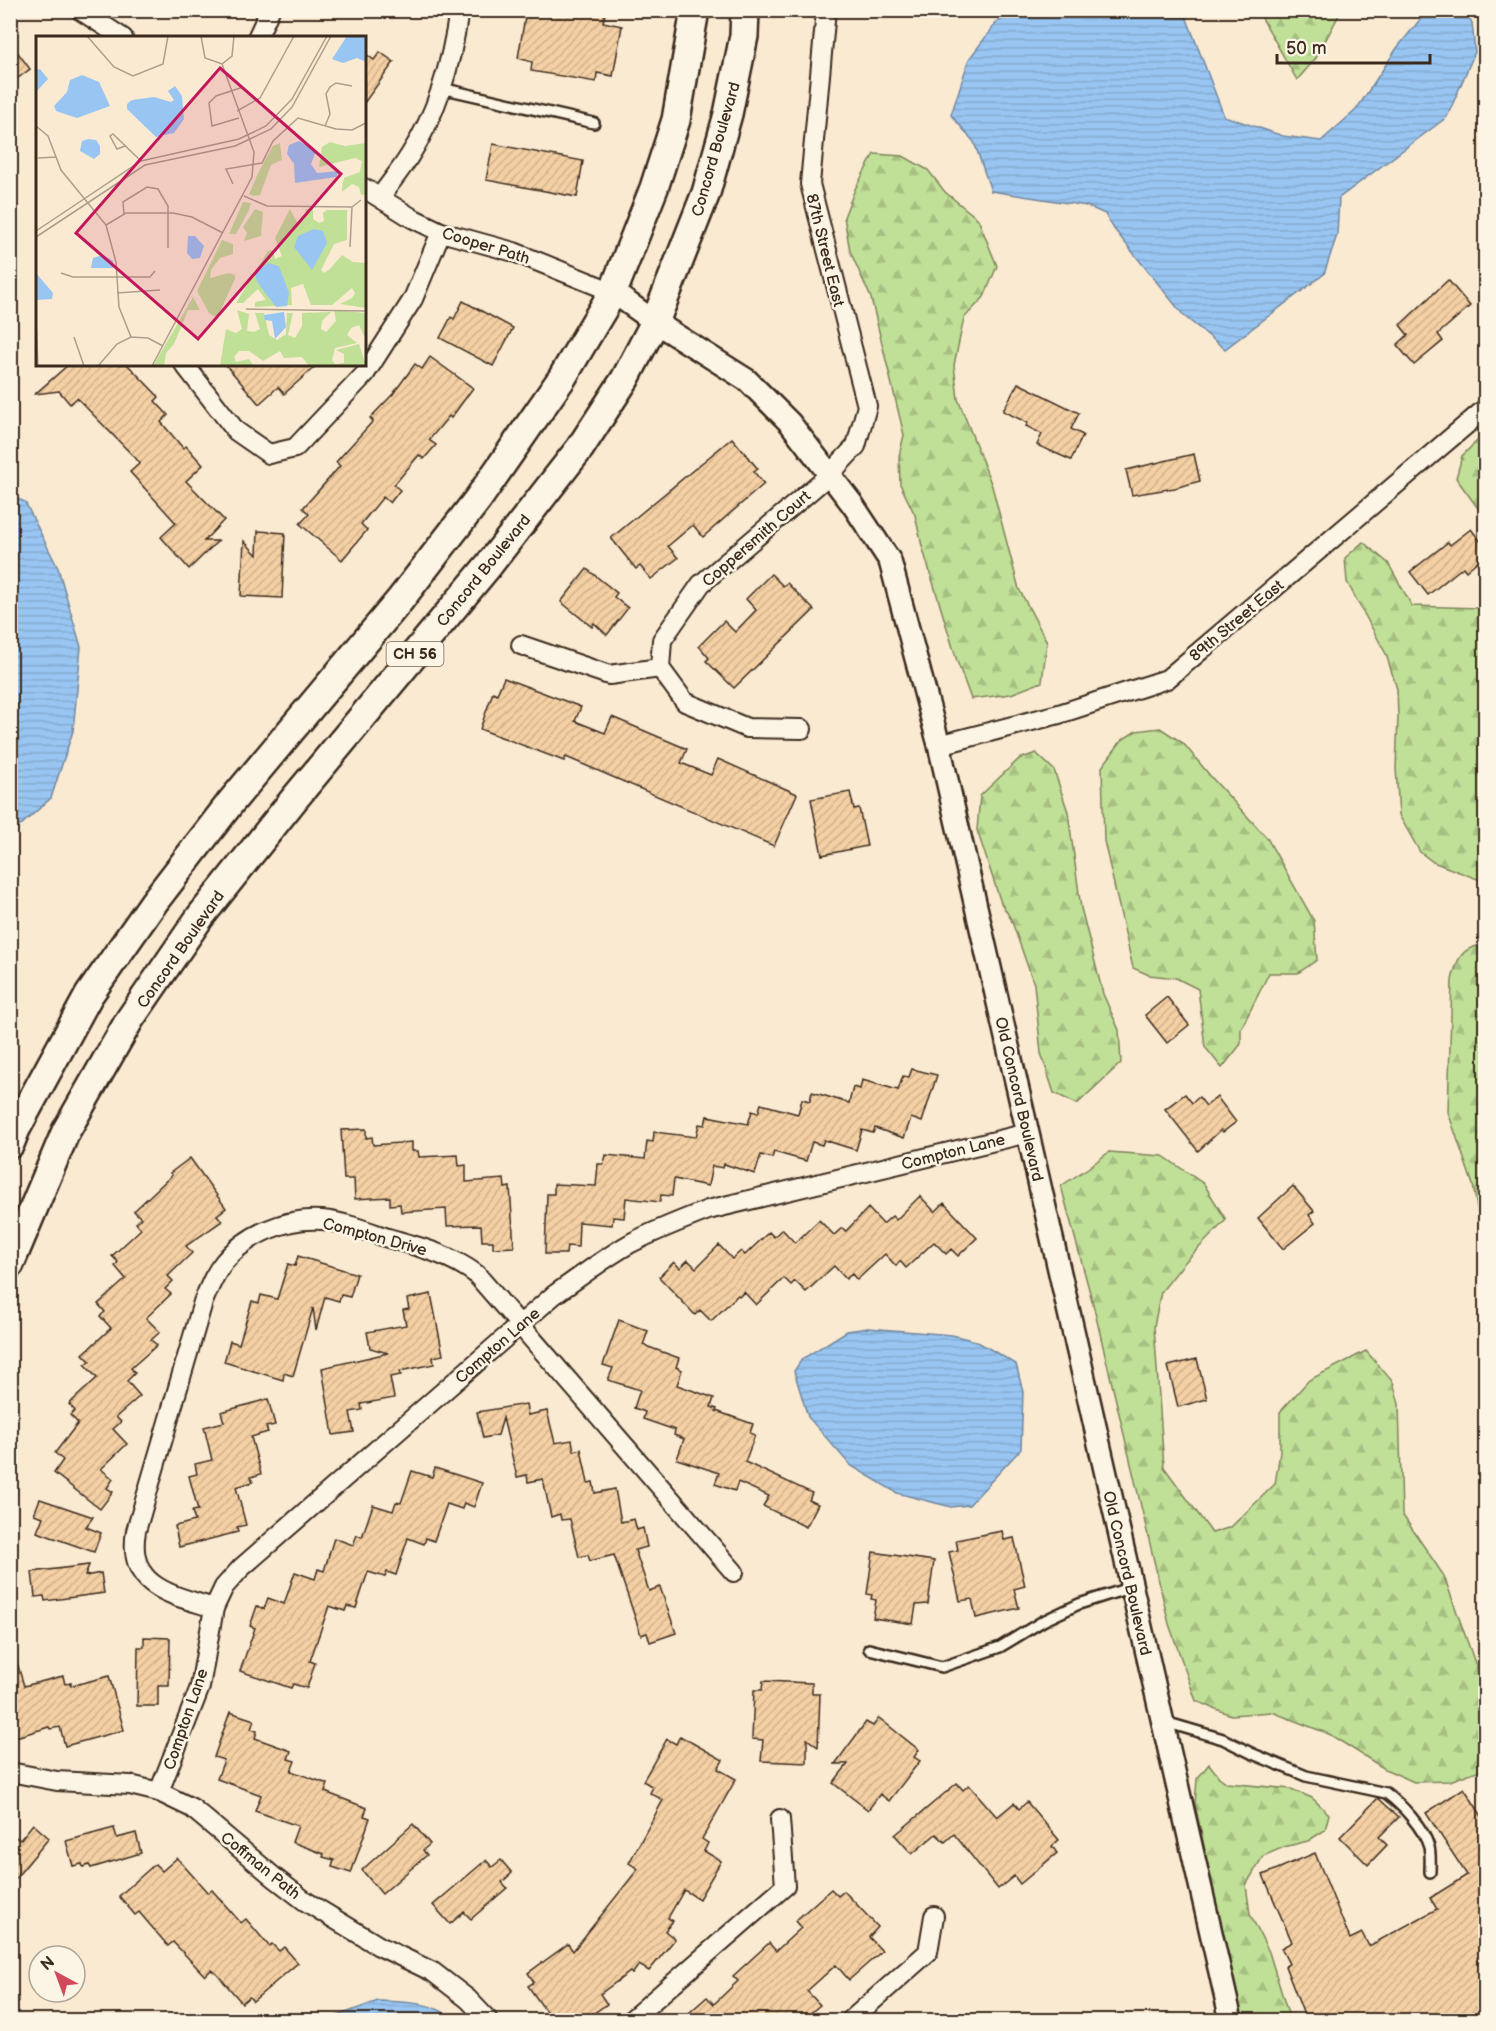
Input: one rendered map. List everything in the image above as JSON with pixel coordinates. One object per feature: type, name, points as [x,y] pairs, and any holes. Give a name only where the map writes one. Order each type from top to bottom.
[{"type":"main road","name":"CH 56","points":[[12,1133],[89,995],[153,902],[231,802],[400,600],[478,499],[562,378],[613,292],[654,188],[676,120],[695,10]]},
{"type":"main road","name":"Concord Boulevard","points":[[10,1264],[66,1131],[130,1019],[200,917],[295,798],[488,566],[580,448],[625,379],[655,322],[706,194],[728,114],[744,36],[745,10]]},
{"type":"street","points":[[80,10],[120,36]]},
{"type":"street","points":[[258,36],[270,10]]},
{"type":"street","points":[[372,193],[411,154],[427,124],[448,72],[459,10]]},
{"type":"street","name":"87th Street East","points":[[826,10],[810,184],[867,406],[856,446],[829,475]]},
{"type":"street","name":"Cooper Path","points":[[372,193],[412,218],[441,232],[514,252],[613,292]]},
{"type":"street","points":[[186,366],[236,431],[269,454],[295,448],[364,374],[413,298],[441,232]]},
{"type":"street","name":"Old Concord Boulevard","points":[[613,292],[655,322],[747,380],[790,423],[853,505],[890,561],[939,745],[1231,2020]]},
{"type":"street","name":"89th Street East","points":[[939,745],[1059,714],[1167,679],[1485,408]]},
{"type":"street","name":"Coppersmith Court","points":[[660,668],[662,640],[701,585],[829,475]]},
{"type":"street","points":[[521,645],[609,675],[660,668],[685,702],[747,728],[802,729]]},
{"type":"street","name":"Compton Lane","points":[[159,1792],[200,1687],[214,1608],[224,1587],[241,1568],[554,1295],[608,1257],[668,1225],[708,1210],[1028,1133]]},
{"type":"street","name":"Compton Drive","points":[[214,1608],[170,1595],[152,1585],[140,1569],[134,1541],[203,1302],[212,1281],[224,1261],[242,1244],[280,1225],[321,1220],[436,1252],[457,1261],[476,1274],[734,1572]]},
{"type":"street","name":"Coffman Path","points":[[10,1772],[57,1781],[130,1785],[159,1792],[192,1808],[305,1901],[379,1946],[414,1962],[442,1979],[468,1999],[488,2020]]},
{"type":"street","points":[[631,2020],[785,1886],[780,1819]]},
{"type":"street","points":[[851,2020],[928,1952],[934,1916]]},
{"type":"lane","points":[[441,88],[594,123]]},
{"type":"lane","points":[[869,1649],[942,1667],[1000,1647],[1079,1604],[1132,1587]]},
{"type":"lane","points":[[1162,1722],[1223,1739],[1306,1776],[1386,1793],[1397,1802],[1417,1826],[1429,1847],[1430,1872]]},
{"type":"green space","points":[[1258,11],[1341,11],[1316,58],[1297,80]]},
{"type":"green space","points":[[874,154],[903,156],[928,170],[945,192],[978,219],[997,266],[984,297],[964,318],[954,365],[958,399],[992,486],[1019,589],[1047,642],[1042,682],[1011,694],[971,699],[922,546],[915,515],[900,484],[899,456],[904,435],[871,298],[850,251],[844,217],[855,189]]},
{"type":"green space","points":[[1485,433],[1485,518],[1456,478],[1462,456]]},
{"type":"green space","points":[[1363,542],[1388,563],[1412,606],[1480,608],[1485,599],[1485,882],[1433,862],[1420,852],[1399,815],[1396,768],[1397,689],[1386,654],[1347,582],[1345,558]]},
{"type":"green space","points":[[1160,728],[1183,743],[1267,838],[1314,921],[1317,960],[1298,973],[1269,973],[1241,1029],[1241,1044],[1222,1068],[1205,1047],[1198,989],[1176,978],[1149,975],[1133,968],[1104,841],[1102,767],[1122,740],[1136,731]]},
{"type":"green space","points":[[1036,753],[1054,770],[1068,812],[1081,908],[1103,994],[1119,1030],[1121,1063],[1077,1104],[1054,1093],[1041,1053],[1034,984],[1011,919],[1001,903],[977,830],[980,796],[1019,759]]},
{"type":"green space","points":[[1477,946],[1486,960],[1485,1255],[1473,1185],[1448,1112],[1452,980],[1462,954]]},
{"type":"green space","points":[[1109,1152],[1163,1156],[1204,1184],[1226,1220],[1185,1262],[1161,1292],[1154,1326],[1164,1467],[1212,1533],[1231,1527],[1275,1484],[1280,1452],[1280,1412],[1309,1380],[1366,1351],[1393,1382],[1399,1404],[1402,1514],[1444,1576],[1485,1686],[1485,1768],[1450,1781],[1414,1782],[1385,1769],[1329,1734],[1272,1712],[1231,1715],[1196,1701],[1169,1624],[1093,1304],[1061,1186]]},
{"type":"green space","points":[[1209,1764],[1227,1783],[1291,1789],[1312,1798],[1329,1814],[1325,1830],[1308,1841],[1284,1847],[1263,1856],[1246,1885],[1250,1914],[1269,1952],[1290,2020],[1241,2020],[1195,1804],[1197,1779]]},
{"type":"water","points":[[1019,11],[1184,11],[1224,116],[1283,136],[1321,141],[1356,110],[1397,48],[1423,16],[1430,11],[1466,11],[1472,23],[1475,52],[1447,117],[1339,198],[1337,235],[1324,274],[1225,349],[1184,316],[1114,229],[1105,214],[1087,206],[991,191],[974,142],[951,115],[969,59],[997,22]]},
{"type":"water","points":[[11,496],[25,502],[58,568],[81,647],[73,731],[51,798],[11,834]]},
{"type":"water","points":[[868,1328],[952,1335],[976,1341],[1016,1364],[1023,1392],[1021,1449],[969,1505],[951,1507],[897,1493],[850,1465],[808,1417],[794,1371],[802,1359],[847,1331]]},
{"type":"water","points":[[378,2001],[408,2002],[428,2006],[437,2009],[452,2020],[326,2020]]},
{"type":"building","points":[[543,10],[585,10],[605,14],[603,22],[622,26],[613,76],[597,73],[596,82],[531,71],[532,62],[518,58],[526,11],[543,14]]},
{"type":"building","points":[[10,42],[30,69],[10,84]]},
{"type":"building","points":[[380,52],[394,62],[366,100],[366,54],[374,60]]},
{"type":"building","points":[[493,144],[583,161],[577,197],[486,180]]},
{"type":"building","points":[[1448,280],[1470,306],[1438,334],[1443,341],[1414,365],[1397,345],[1408,335],[1400,325]]},
{"type":"building","points":[[463,301],[513,328],[493,366],[440,338],[451,317],[454,319]]},
{"type":"building","points":[[430,357],[473,388],[451,418],[449,416],[429,440],[436,445],[424,459],[419,455],[394,485],[400,490],[390,503],[383,497],[361,524],[367,530],[342,560],[300,524],[309,514],[303,508],[340,466],[336,462],[373,421],[370,418],[393,394],[415,364],[422,369]]},
{"type":"building","points":[[67,366],[129,366],[159,397],[155,401],[168,415],[161,422],[183,448],[186,446],[203,465],[186,481],[224,520],[204,541],[218,541],[189,569],[161,537],[176,523],[130,472],[140,463],[77,398],[70,404],[59,391],[35,394]]},
{"type":"building","points":[[227,366],[316,366],[284,394],[278,387],[259,404]]},
{"type":"building","points":[[1018,383],[1079,413],[1071,429],[1083,435],[1071,460],[1037,445],[1042,434],[1026,426],[1028,423],[1003,411]]},
{"type":"building","points":[[732,438],[758,469],[754,472],[764,484],[703,537],[693,525],[668,546],[678,558],[651,579],[640,566],[636,569],[611,538]]},
{"type":"building","points":[[1194,454],[1200,481],[1175,488],[1132,495],[1126,470]]},
{"type":"building","points":[[1471,529],[1485,547],[1485,555],[1466,571],[1463,567],[1428,595],[1410,572],[1448,542],[1450,545]]},
{"type":"building","points":[[258,531],[285,533],[282,598],[241,596],[244,541],[257,555]]},
{"type":"building","points":[[587,569],[617,593],[614,597],[628,608],[607,635],[594,623],[592,627],[561,602]]},
{"type":"building","points":[[771,574],[783,586],[787,583],[814,610],[734,688],[706,661],[709,658],[699,646],[724,621],[735,632],[756,610],[746,599]]},
{"type":"building","points":[[504,678],[581,707],[575,721],[605,733],[612,717],[687,749],[681,763],[711,775],[718,759],[797,794],[774,846],[566,757],[564,761],[480,729],[493,692],[497,694]]},
{"type":"building","points":[[850,792],[854,809],[859,808],[867,846],[822,855],[811,799]]},
{"type":"building","points":[[1167,997],[1189,1025],[1167,1043],[1145,1015]]},
{"type":"building","points":[[912,1069],[937,1075],[922,1122],[911,1118],[904,1138],[875,1128],[873,1133],[862,1130],[856,1150],[824,1140],[822,1145],[812,1142],[806,1161],[774,1152],[772,1158],[761,1155],[755,1174],[724,1164],[723,1168],[712,1166],[708,1186],[674,1179],[672,1196],[661,1195],[660,1202],[626,1198],[624,1218],[613,1217],[612,1225],[579,1222],[578,1247],[567,1246],[566,1254],[545,1254],[547,1194],[554,1194],[554,1184],[596,1186],[598,1164],[604,1164],[606,1155],[645,1159],[647,1141],[653,1142],[654,1132],[696,1137],[699,1124],[705,1125],[707,1116],[748,1124],[752,1111],[758,1113],[761,1104],[798,1114],[802,1099],[810,1101],[812,1092],[849,1103],[853,1087],[860,1089],[862,1080],[898,1090],[903,1076],[909,1077]]},
{"type":"building","points":[[1185,1094],[1192,1103],[1199,1097],[1206,1106],[1217,1097],[1236,1122],[1223,1132],[1221,1130],[1198,1151],[1165,1109]]},
{"type":"building","points":[[366,1129],[366,1138],[372,1137],[373,1145],[412,1142],[412,1151],[418,1151],[419,1157],[458,1155],[459,1166],[466,1165],[466,1182],[504,1179],[505,1188],[510,1187],[514,1247],[493,1248],[493,1241],[482,1241],[481,1225],[447,1226],[446,1209],[401,1212],[400,1204],[390,1205],[390,1197],[355,1199],[354,1179],[344,1179],[341,1130]]},
{"type":"building","points":[[190,1158],[226,1208],[217,1215],[222,1221],[186,1246],[192,1253],[168,1276],[173,1281],[165,1289],[171,1294],[146,1318],[160,1332],[151,1340],[157,1345],[131,1368],[135,1373],[127,1381],[140,1396],[116,1417],[121,1422],[113,1429],[127,1444],[101,1469],[113,1479],[107,1488],[113,1492],[100,1509],[54,1473],[63,1460],[55,1453],[78,1423],[70,1415],[75,1411],[69,1404],[97,1378],[85,1365],[90,1361],[83,1354],[111,1328],[100,1316],[105,1312],[98,1304],[126,1279],[115,1266],[118,1262],[112,1256],[141,1229],[136,1223],[141,1218],[134,1211],[172,1175],[170,1173]]},
{"type":"building","points":[[1293,1186],[1314,1211],[1309,1215],[1315,1223],[1283,1249],[1258,1218]]},
{"type":"building","points":[[920,1196],[935,1212],[944,1203],[977,1238],[958,1256],[951,1249],[946,1254],[934,1242],[906,1268],[900,1261],[896,1266],[885,1254],[857,1280],[852,1274],[846,1279],[834,1266],[806,1292],[795,1281],[791,1285],[784,1278],[756,1305],[744,1292],[711,1321],[700,1310],[695,1315],[659,1277],[674,1262],[680,1268],[688,1260],[696,1268],[719,1245],[732,1259],[741,1251],[745,1255],[769,1232],[774,1237],[782,1229],[795,1243],[819,1220],[834,1235],[842,1228],[846,1231],[868,1208],[883,1224],[892,1216],[896,1220]]},
{"type":"building","points":[[298,1256],[357,1274],[350,1297],[341,1295],[339,1301],[325,1297],[316,1330],[313,1308],[293,1376],[284,1373],[283,1380],[224,1362],[230,1341],[239,1344],[252,1301],[259,1303],[261,1295],[277,1299],[288,1264],[295,1266]]},
{"type":"building","points":[[431,1294],[443,1355],[433,1357],[434,1364],[400,1371],[401,1375],[390,1377],[394,1398],[361,1404],[362,1410],[350,1412],[354,1432],[333,1435],[322,1368],[388,1353],[370,1348],[367,1332],[406,1325],[403,1310],[409,1309],[407,1299]]},
{"type":"building","points":[[619,1320],[648,1331],[643,1345],[679,1358],[676,1367],[682,1370],[677,1385],[714,1398],[711,1407],[717,1409],[716,1411],[753,1424],[750,1433],[755,1435],[745,1462],[812,1493],[809,1500],[818,1504],[806,1527],[763,1506],[769,1496],[738,1482],[735,1491],[715,1484],[719,1473],[677,1459],[684,1439],[674,1435],[675,1430],[643,1419],[645,1412],[634,1408],[640,1390],[608,1380],[613,1368],[603,1365]]},
{"type":"building","points":[[1197,1359],[1207,1399],[1178,1407],[1168,1366]]},
{"type":"building","points":[[268,1399],[275,1425],[266,1427],[268,1432],[251,1437],[261,1474],[251,1477],[253,1482],[236,1487],[246,1525],[237,1527],[238,1532],[179,1547],[175,1526],[195,1521],[192,1511],[198,1510],[189,1476],[197,1474],[195,1464],[212,1460],[204,1427],[224,1422],[221,1412]]},
{"type":"building","points":[[526,1404],[528,1415],[547,1411],[555,1443],[572,1440],[574,1451],[581,1449],[588,1483],[593,1482],[595,1493],[615,1489],[621,1522],[634,1519],[637,1530],[643,1528],[647,1547],[635,1550],[649,1591],[660,1587],[676,1633],[650,1642],[647,1633],[641,1635],[614,1555],[590,1561],[588,1555],[579,1557],[570,1519],[561,1520],[560,1514],[551,1517],[543,1479],[528,1482],[527,1475],[517,1477],[503,1418],[498,1435],[483,1438],[477,1412]]},
{"type":"building","points":[[435,1468],[482,1483],[474,1507],[464,1503],[462,1509],[447,1504],[434,1541],[426,1538],[424,1544],[408,1538],[396,1575],[387,1572],[385,1577],[368,1572],[356,1608],[347,1606],[345,1611],[329,1606],[310,1661],[315,1663],[307,1688],[293,1684],[291,1688],[240,1671],[255,1628],[250,1626],[257,1606],[264,1609],[268,1598],[284,1604],[295,1572],[315,1579],[318,1569],[324,1571],[334,1538],[353,1545],[357,1535],[362,1537],[373,1505],[393,1511],[396,1502],[401,1503],[412,1471],[432,1477]]},
{"type":"building","points":[[40,1499],[93,1517],[86,1527],[101,1533],[94,1552],[37,1532],[43,1517],[34,1514]]},
{"type":"building","points":[[1002,1531],[1004,1540],[1014,1538],[1025,1586],[1014,1589],[1019,1608],[976,1618],[972,1599],[960,1601],[949,1552],[958,1550],[956,1540]]},
{"type":"building","points":[[873,1552],[934,1561],[928,1604],[916,1605],[913,1624],[873,1618],[876,1600],[871,1599],[872,1595],[867,1594]]},
{"type":"building","points":[[89,1565],[85,1576],[101,1573],[104,1593],[45,1601],[44,1596],[35,1597],[32,1572]]},
{"type":"building","points":[[144,1637],[170,1638],[169,1686],[158,1686],[158,1706],[137,1706],[138,1647],[144,1647]]},
{"type":"building","points":[[10,1656],[15,1656],[24,1686],[63,1676],[65,1684],[71,1683],[71,1686],[109,1676],[124,1730],[65,1746],[60,1727],[50,1729],[49,1727],[16,1737],[14,1729],[10,1730]]},
{"type":"building","points":[[763,1681],[812,1683],[812,1694],[820,1694],[818,1747],[807,1739],[807,1763],[761,1761],[763,1740],[752,1739],[754,1690],[762,1690]]},
{"type":"building","points":[[230,1712],[254,1720],[251,1729],[257,1731],[255,1738],[291,1751],[288,1759],[295,1761],[291,1771],[328,1784],[325,1792],[367,1808],[364,1816],[370,1818],[351,1873],[332,1867],[334,1860],[323,1857],[324,1854],[292,1842],[298,1826],[255,1811],[261,1795],[217,1779],[224,1760],[214,1757]]},
{"type":"building","points":[[879,1718],[919,1750],[914,1757],[920,1761],[889,1801],[880,1794],[868,1810],[833,1783],[848,1764],[835,1764],[866,1722],[873,1726]]},
{"type":"building","points":[[680,1736],[723,1760],[718,1769],[736,1779],[702,1839],[708,1843],[704,1851],[721,1861],[699,1899],[684,1890],[668,1918],[673,1921],[665,1931],[675,1939],[649,1971],[639,1965],[632,1974],[630,1972],[600,1994],[607,2004],[584,2020],[552,2020],[528,1986],[534,1982],[528,1973],[568,1944],[573,1951],[638,1869],[629,1863],[663,1800],[650,1793],[653,1787],[643,1781],[667,1739],[676,1744]]},
{"type":"building","points":[[957,1783],[963,1790],[969,1785],[997,1817],[1014,1803],[1019,1809],[1027,1802],[1059,1840],[1052,1846],[1057,1853],[1020,1884],[1014,1876],[998,1889],[954,1834],[945,1842],[936,1834],[912,1854],[895,1835]]},
{"type":"building","points":[[1464,1788],[1485,1821],[1485,2020],[1306,2020],[1285,1966],[1289,1964],[1281,1948],[1292,1942],[1263,1875],[1315,1853],[1350,1939],[1362,1933],[1369,1946],[1437,1909],[1430,1898],[1467,1875],[1426,1813]]},
{"type":"building","points":[[1378,1798],[1399,1817],[1379,1837],[1387,1845],[1368,1865],[1340,1837]]},
{"type":"building","points":[[33,1824],[49,1838],[10,1885],[10,1833],[20,1840]]},
{"type":"building","points":[[413,1824],[430,1844],[423,1850],[427,1855],[382,1894],[362,1870]]},
{"type":"building","points":[[114,1828],[117,1838],[136,1833],[141,1853],[91,1868],[89,1865],[83,1867],[82,1864],[73,1866],[66,1841]]},
{"type":"building","points":[[177,1858],[208,1893],[212,1890],[241,1923],[246,1919],[269,1946],[272,1944],[279,1951],[284,1947],[298,1963],[253,2001],[249,1997],[242,2003],[211,1970],[205,1976],[173,1942],[168,1946],[139,1912],[135,1915],[119,1896],[155,1864],[162,1871]]},
{"type":"building","points":[[486,1860],[492,1867],[501,1860],[512,1873],[502,1882],[507,1888],[471,1919],[464,1912],[450,1924],[433,1905]]},
{"type":"building","points":[[831,1889],[838,1896],[844,1891],[878,1927],[869,1937],[882,1951],[849,1980],[836,1965],[807,1991],[820,2005],[802,2020],[681,2020],[707,1997],[714,2004],[738,1981],[733,1976],[769,1943],[776,1951],[801,1928],[795,1921]]}]
